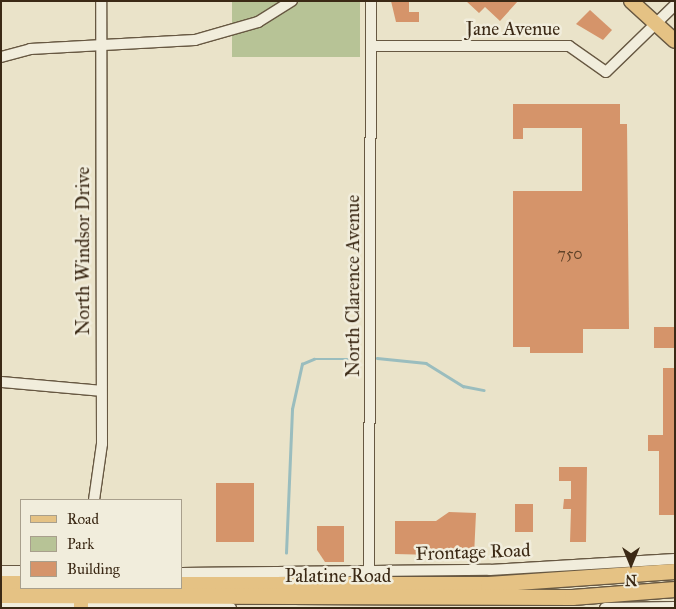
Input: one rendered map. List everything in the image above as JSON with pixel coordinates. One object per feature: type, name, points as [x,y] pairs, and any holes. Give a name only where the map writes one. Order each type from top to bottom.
[{"type":"highway","name":"Palatine Road","points":[[182,584],[488,584],[675,571]]},
{"type":"highway","points":[[1,583],[20,583]]},
{"type":"highway","name":"Palatine Road","points":[[1,595],[81,599],[572,597],[675,589]]},
{"type":"main road","points":[[631,1],[675,40]]},
{"type":"street","name":"North Windsor Drive","points":[[94,499],[102,444],[101,1]]},
{"type":"street","points":[[1,57],[30,49],[102,47],[195,40],[258,22],[292,1]]},
{"type":"street","name":"North Clarence Avenue","points":[[369,572],[371,1]]},
{"type":"street","points":[[657,24],[675,5]]},
{"type":"street","name":"Jane Avenue","points":[[372,46],[569,46],[606,72],[657,24]]},
{"type":"street","points":[[1,382],[101,391]]},
{"type":"street","name":"Frontage Road","points":[[182,573],[369,572],[675,559]]},
{"type":"street","points":[[1,571],[20,571]]},
{"type":"street","points":[[1,606],[81,599],[159,608],[231,608]]},
{"type":"street","points":[[605,608],[675,607]]},
{"type":"green space","points":[[232,1],[360,1],[360,57],[232,57]]},
{"type":"building","points":[[391,1],[409,1],[409,12],[419,12],[419,22],[396,22]]},
{"type":"building","points":[[466,1],[518,1],[500,21],[485,7],[479,13]]},
{"type":"building","points":[[590,10],[612,30],[603,40],[576,24]]},
{"type":"building","points":[[513,104],[620,104],[620,124],[627,124],[629,329],[583,329],[583,353],[530,353],[530,347],[513,347],[513,191],[582,191],[582,128],[523,128],[523,139],[513,139]]},
{"type":"building","points":[[654,327],[675,327],[675,348],[654,348]]},
{"type":"building","points":[[663,368],[675,368],[675,515],[659,515],[659,451],[648,451],[648,435],[663,435]]},
{"type":"building","points":[[559,467],[587,467],[586,542],[570,542],[571,509],[563,509],[564,499],[571,499],[571,481],[559,481]]},
{"type":"building","points":[[216,483],[254,483],[254,542],[216,542]]},
{"type":"building","points":[[515,504],[533,504],[533,532],[515,532]]},
{"type":"building","points":[[449,512],[476,513],[474,556],[395,554],[395,521],[436,521]]},
{"type":"building","points":[[317,526],[344,526],[344,562],[325,562],[317,550]]},
{"type":"waterway","points":[[377,358],[426,363],[463,386],[484,390]]},
{"type":"waterway","points":[[286,553],[292,409],[302,364],[314,359],[357,359]]}]
